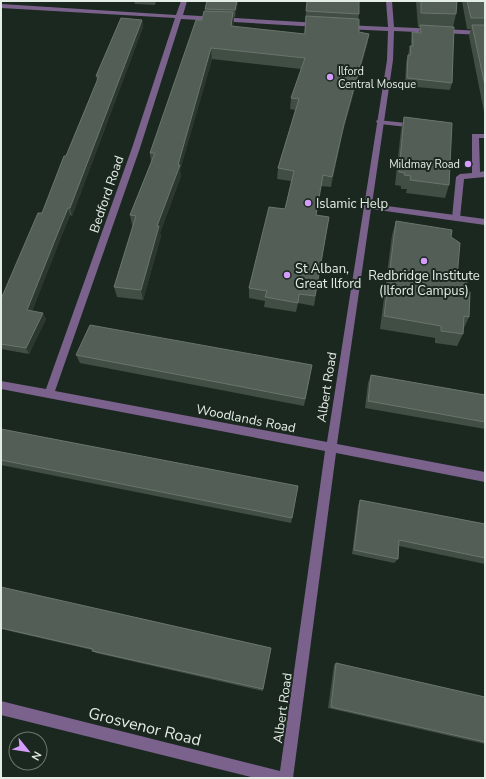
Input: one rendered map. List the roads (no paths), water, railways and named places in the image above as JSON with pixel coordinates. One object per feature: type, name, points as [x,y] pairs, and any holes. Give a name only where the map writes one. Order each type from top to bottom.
[{"type":"street","name":"Bedford Road","points":[[50,394],[136,148],[184,1]]},
{"type":"street","name":"Albert Road","points":[[286,778],[331,448],[390,60],[391,29],[389,1]]},
{"type":"street","points":[[1,6],[330,26]]},
{"type":"street","points":[[337,26],[485,34]]},
{"type":"street","points":[[380,122],[426,128]]},
{"type":"street","points":[[456,218],[460,178],[481,175],[475,136],[485,136]]},
{"type":"street","points":[[368,206],[485,222]]},
{"type":"street","name":"Woodlands Road","points":[[1,385],[485,477]]},
{"type":"street","name":"Grosvenor Road","points":[[1,708],[282,778]]},
{"type":"place","name":"Ilford Central Mosque","points":[[330,77]]},
{"type":"place","name":"Mildmay Road","points":[[468,164]]},
{"type":"place","name":"Islamic Help","points":[[308,203]]},
{"type":"place","name":"Redbridge Institute (Ilford Campus)","points":[[424,261]]},
{"type":"place","name":"St Alban, Great Ilford","points":[[287,275]]}]
